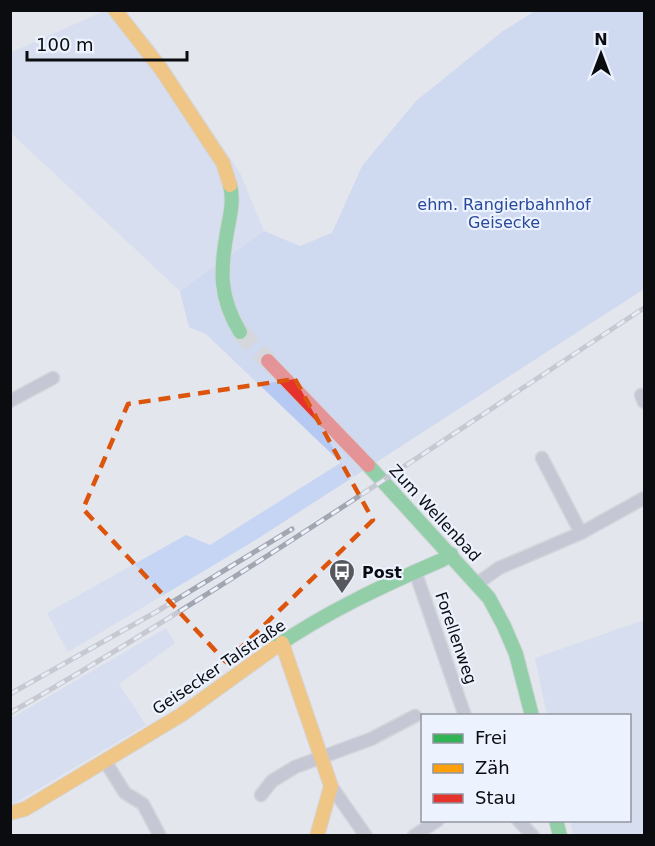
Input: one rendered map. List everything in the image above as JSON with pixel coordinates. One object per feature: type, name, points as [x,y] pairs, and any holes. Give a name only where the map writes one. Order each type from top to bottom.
[{"type":"main road","points":[[115,10],[180,97],[211,143],[229,176],[232,197],[221,288],[226,310],[240,332]]},
{"type":"main road","name":"Zum Wellenbad","points":[[268,361],[478,583],[501,617],[514,646],[531,714]]},
{"type":"main road","name":"Geisecker Talstraße","points":[[10,813],[25,808],[181,715],[282,643],[345,605],[451,554]]},
{"type":"main road","points":[[282,643],[331,786],[317,836]]},
{"type":"street","points":[[10,401],[53,378]]},
{"type":"street","points":[[542,458],[581,533]]},
{"type":"street","points":[[478,583],[499,568],[581,533],[645,498]]},
{"type":"street","name":"Forellenweg","points":[[415,571],[464,714]]},
{"type":"street","points":[[261,795],[272,782],[295,767],[371,739],[415,716]]},
{"type":"street","points":[[105,761],[124,793],[143,804],[160,836]]},
{"type":"street","points":[[331,786],[366,836]]},
{"type":"street","points":[[414,836],[435,822]]},
{"type":"street","points":[[520,822],[533,836]]},
{"type":"highlighted area","points":[[295,379],[373,520],[226,662],[83,509],[128,404]]},
{"type":"shaded area","points":[[104,11],[124,11],[152,43],[240,173],[264,231],[180,291],[11,133],[10,53]]},
{"type":"shaded area","points":[[342,462],[355,476],[254,541],[68,652],[47,613],[186,535],[210,545]]},
{"type":"shaded area","points":[[644,620],[644,835],[573,835],[570,822],[631,822],[631,714],[547,714],[535,658]]},
{"type":"shaded area","points":[[166,628],[175,643],[119,684],[146,725],[13,804],[10,800],[10,719]]},
{"type":"green space","name":"ehm. Rangierbahnhof Geisecke","points":[[535,11],[644,11],[644,289],[355,476],[206,334],[189,327],[180,291],[264,231],[300,246],[332,233],[362,166],[416,101],[503,31]]},
{"type":"tunnel","points":[[240,332],[268,361]]},
{"type":"railway","points":[[10,713],[251,566],[644,308]]},
{"type":"railway","points":[[10,694],[156,612],[292,529]]},
{"type":"traffic: fast","points":[[230,185],[232,203],[222,272],[228,307],[240,332]]},
{"type":"traffic: fast","points":[[368,465],[489,598],[516,654],[531,714]]},
{"type":"traffic: fast","points":[[274,648],[335,611],[451,554]]},
{"type":"traffic: fast","points":[[556,822],[560,836]]},
{"type":"traffic: slow","points":[[115,10],[161,69],[223,163],[230,185]]},
{"type":"traffic: slow","points":[[282,643],[331,786],[317,836]]},
{"type":"traffic: slow","points":[[10,813],[25,809],[181,715],[274,648]]},
{"type":"traffic: jam","points":[[268,361],[368,465]]},
{"type":"place","name":"Post","points":[[342,595]]}]
